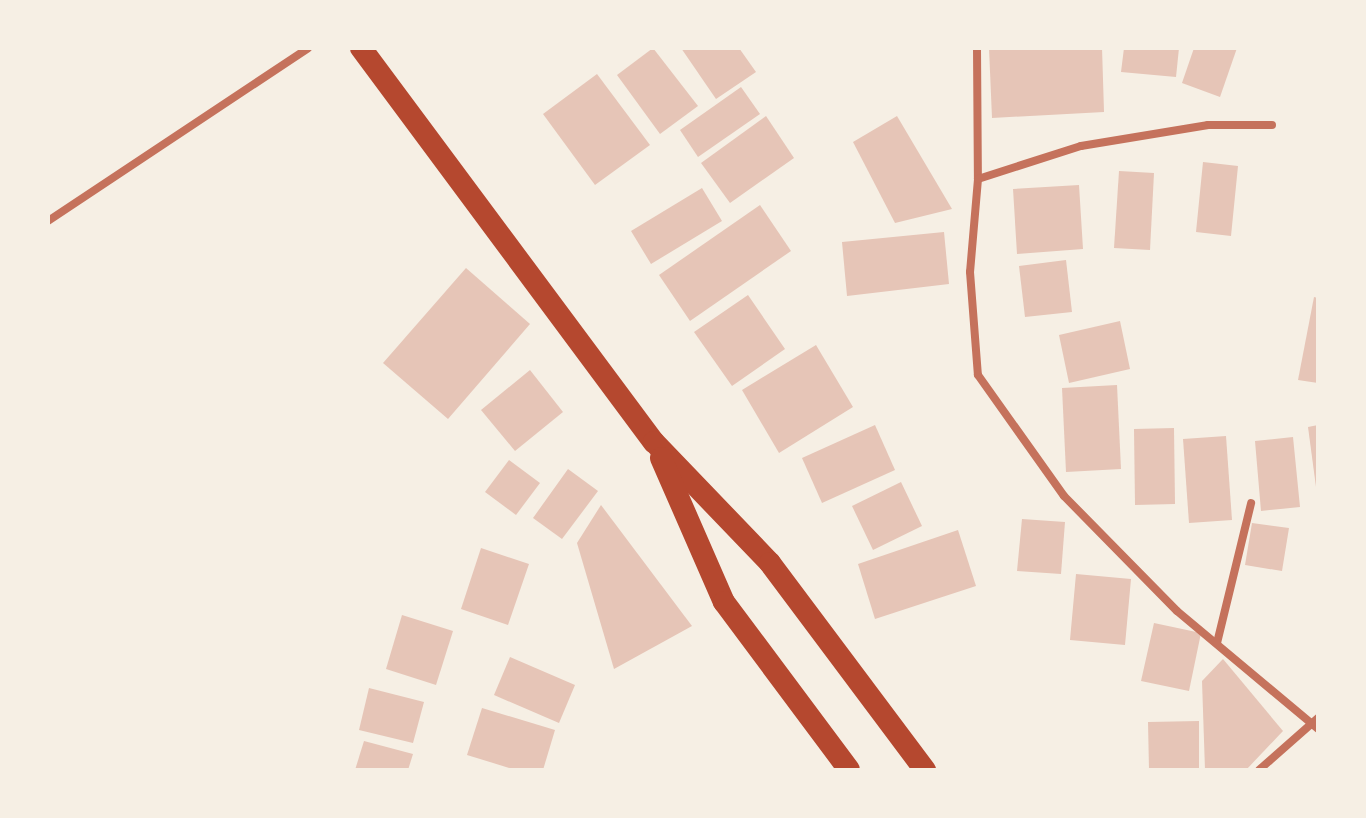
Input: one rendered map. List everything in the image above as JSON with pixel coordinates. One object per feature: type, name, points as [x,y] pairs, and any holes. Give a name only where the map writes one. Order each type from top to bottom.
[{"type":"highway","points":[[361,48],[654,442],[770,563],[925,770]]},
{"type":"highway","points":[[654,442],[724,602],[849,770]]},
{"type":"street","points":[[48,221],[308,48]]},
{"type":"street","points":[[977,48],[978,179],[970,272],[978,375],[1064,496],[1177,611],[1314,727]]},
{"type":"street","points":[[978,179],[1081,146],[1208,125],[1272,125]]},
{"type":"street","points":[[1217,643],[1251,503]]},
{"type":"street","points":[[1259,770],[1314,727],[1318,718]]},
{"type":"building","points":[[653,48],[698,106],[660,134],[617,75]]},
{"type":"building","points":[[681,48],[739,48],[756,72],[716,99]]},
{"type":"building","points":[[989,48],[1102,48],[1104,112],[992,118]]},
{"type":"building","points":[[1124,48],[1179,48],[1176,77],[1121,72]]},
{"type":"building","points":[[1194,48],[1237,48],[1220,97],[1182,83]]},
{"type":"building","points":[[597,74],[650,145],[595,185],[543,114]]},
{"type":"building","points":[[741,87],[760,114],[698,157],[680,130]]},
{"type":"building","points":[[766,116],[794,158],[730,203],[701,163]]},
{"type":"building","points":[[897,116],[952,209],[895,223],[853,142]]},
{"type":"building","points":[[1203,162],[1238,166],[1231,236],[1196,232]]},
{"type":"building","points":[[1119,171],[1154,173],[1150,250],[1114,248]]},
{"type":"building","points":[[1079,185],[1083,249],[1017,254],[1013,189]]},
{"type":"building","points":[[702,188],[722,221],[651,264],[631,231]]},
{"type":"building","points":[[760,205],[791,251],[690,321],[659,275]]},
{"type":"building","points":[[944,232],[949,284],[847,296],[842,242]]},
{"type":"building","points":[[1066,260],[1072,312],[1025,317],[1019,266]]},
{"type":"building","points":[[466,268],[530,324],[448,419],[383,363]]},
{"type":"building","points":[[748,295],[785,349],[732,386],[694,332]]},
{"type":"building","points":[[1314,297],[1318,298],[1318,383],[1298,380]]},
{"type":"building","points":[[1120,321],[1130,369],[1069,383],[1059,335]]},
{"type":"building","points":[[816,345],[853,407],[779,453],[742,390]]},
{"type":"building","points":[[530,370],[563,412],[515,451],[481,410]]},
{"type":"building","points":[[1117,385],[1121,469],[1066,472],[1062,388]]},
{"type":"building","points":[[875,425],[895,470],[822,503],[802,458]]},
{"type":"building","points":[[1318,425],[1318,487],[1316,487],[1308,427]]},
{"type":"building","points":[[1174,428],[1175,504],[1135,505],[1134,429]]},
{"type":"building","points":[[1226,436],[1232,520],[1189,523],[1183,439]]},
{"type":"building","points":[[1293,437],[1300,507],[1261,511],[1255,441]]},
{"type":"building","points":[[509,460],[540,483],[516,515],[485,492]]},
{"type":"building","points":[[568,469],[598,491],[562,539],[533,518]]},
{"type":"building","points":[[901,482],[922,526],[873,550],[852,506]]},
{"type":"building","points":[[601,505],[692,626],[614,669],[577,543]]},
{"type":"building","points":[[1022,519],[1065,522],[1061,574],[1017,571]]},
{"type":"building","points":[[1252,523],[1289,528],[1282,571],[1245,565]]},
{"type":"building","points":[[958,530],[976,586],[875,619],[858,564]]},
{"type":"building","points":[[481,548],[529,564],[508,625],[461,609]]},
{"type":"building","points":[[1076,574],[1131,579],[1125,645],[1070,640]]},
{"type":"building","points":[[402,615],[453,631],[436,685],[386,669]]},
{"type":"building","points":[[1154,623],[1201,633],[1189,691],[1141,681]]},
{"type":"building","points":[[510,657],[575,685],[559,723],[494,695]]},
{"type":"building","points":[[1223,659],[1283,731],[1246,770],[1205,770],[1202,681]]},
{"type":"building","points":[[369,688],[424,702],[413,743],[359,730]]},
{"type":"building","points":[[482,708],[555,730],[543,770],[516,770],[467,755]]},
{"type":"building","points":[[1199,721],[1199,770],[1149,770],[1148,722]]},
{"type":"building","points":[[364,741],[413,754],[408,770],[355,770]]}]
